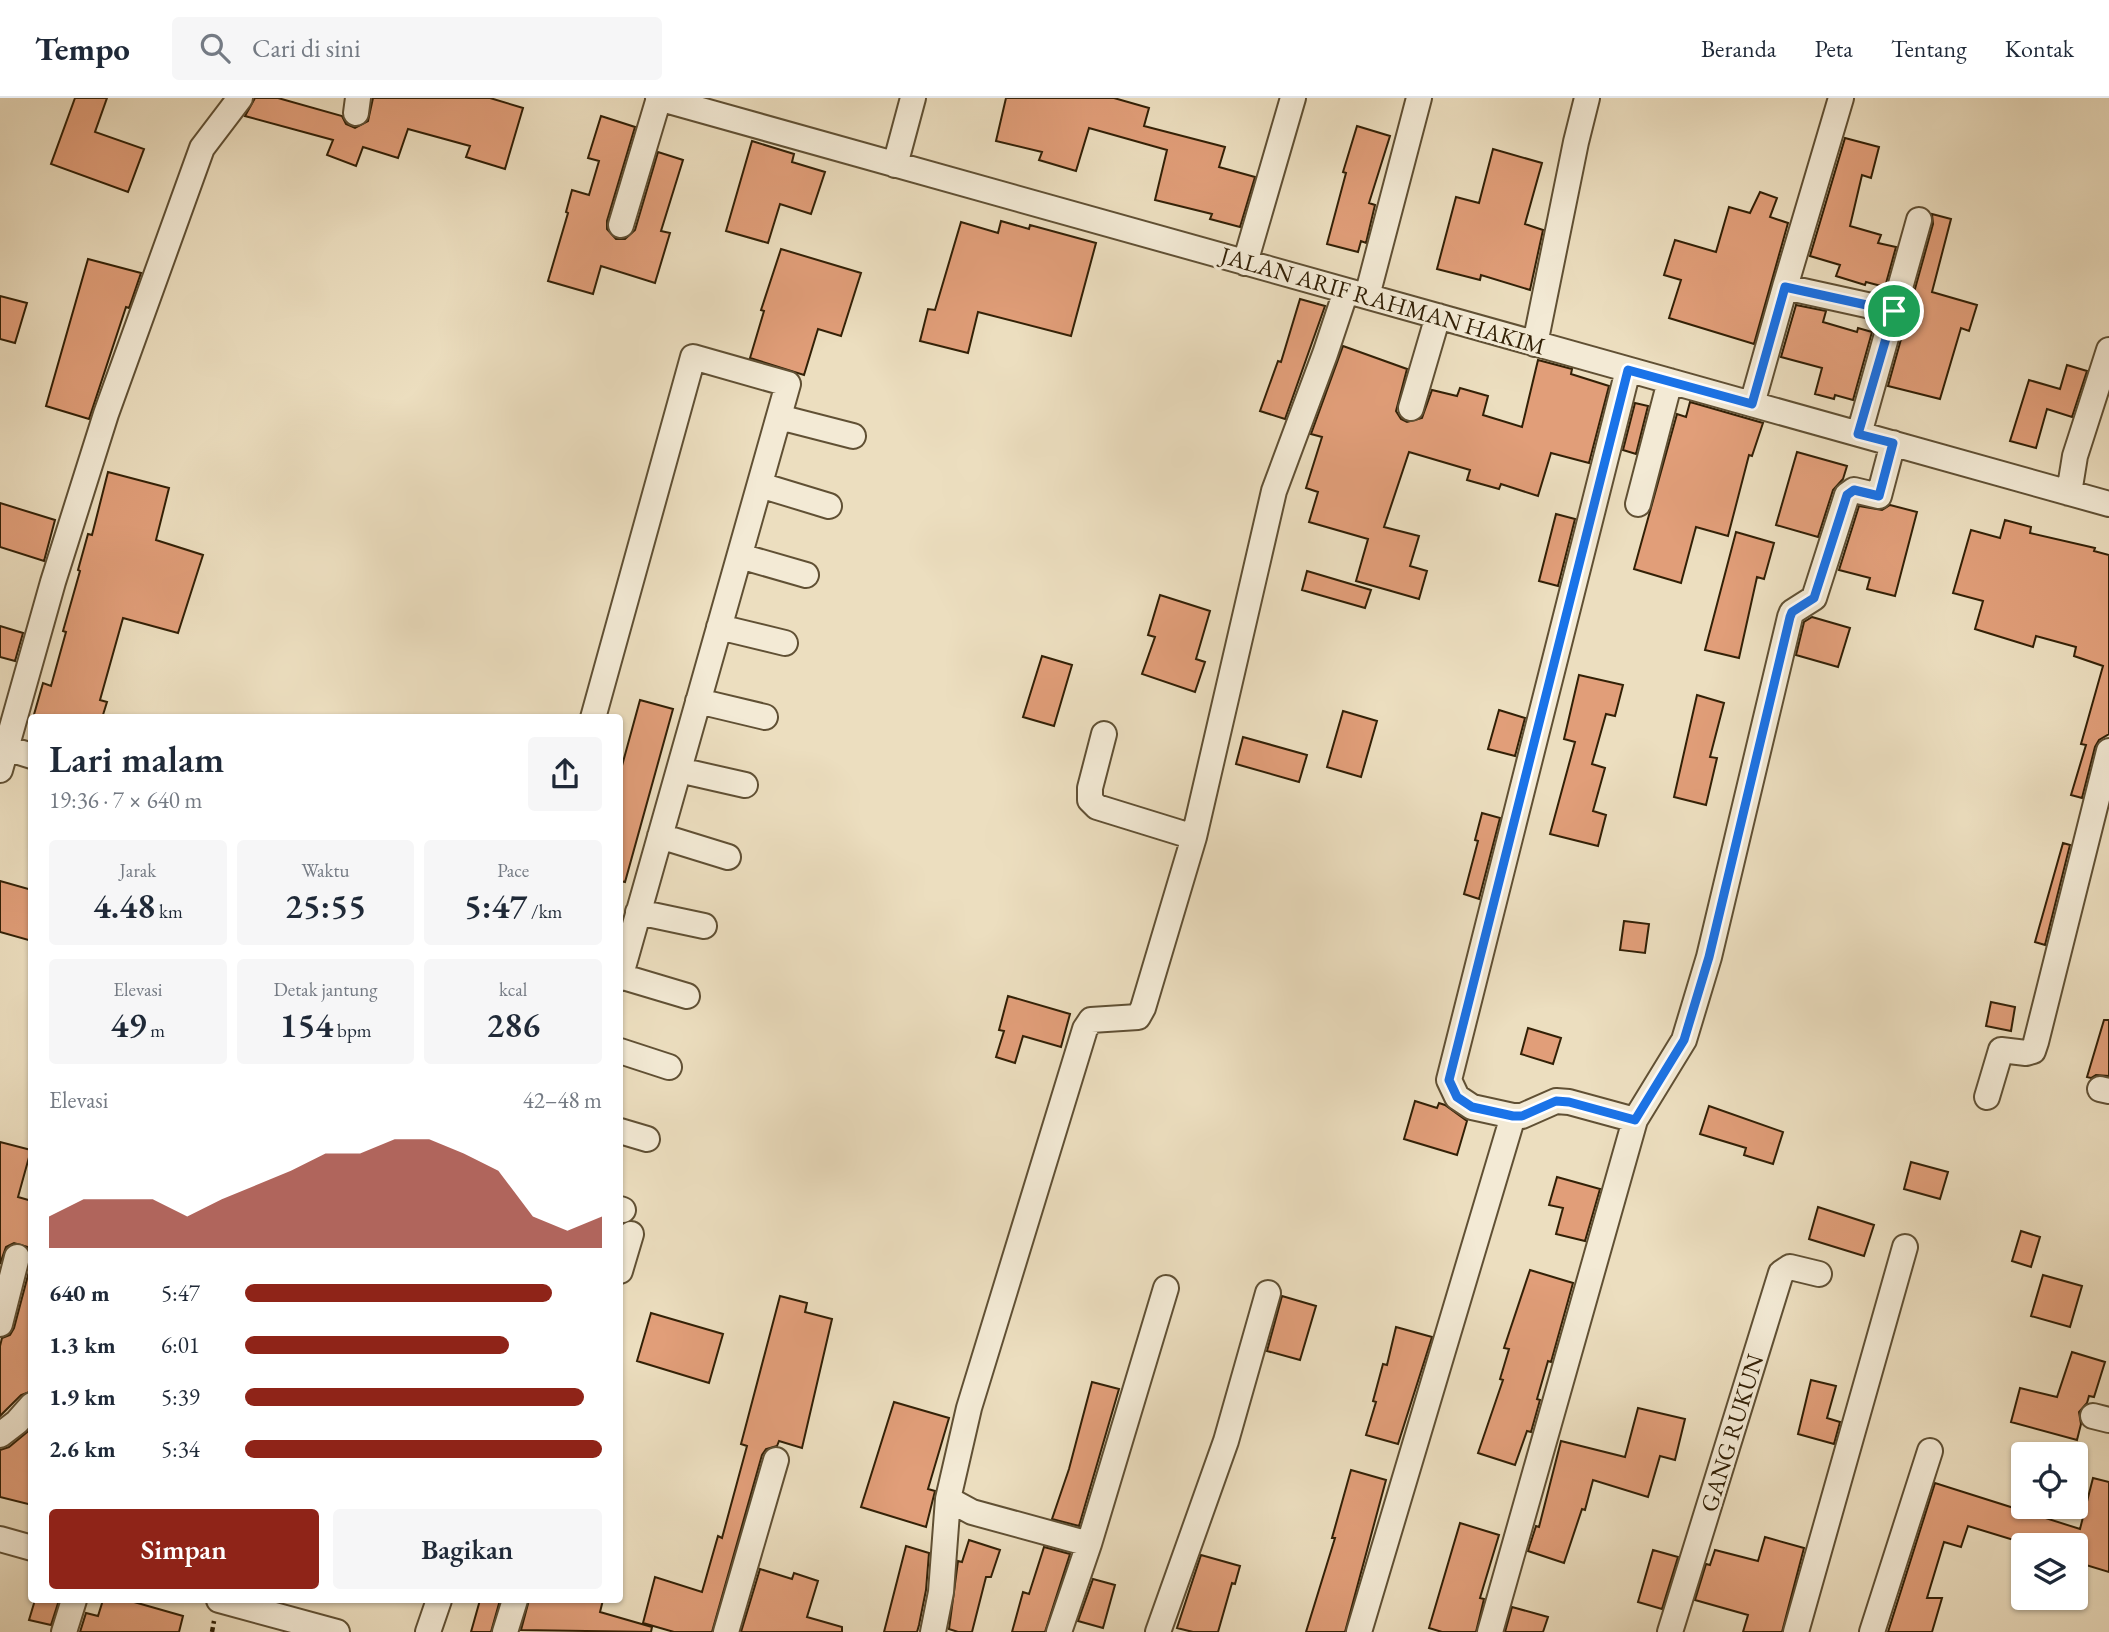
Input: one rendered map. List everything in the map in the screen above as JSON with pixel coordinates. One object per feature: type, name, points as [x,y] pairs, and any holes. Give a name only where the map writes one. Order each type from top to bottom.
[{"type":"street","points":[[28,756],[3,759],[61,556],[106,414],[201,148],[240,98]]},
{"type":"street","points":[[621,225],[658,98]]},
{"type":"street","name":"JALAN ARIF RAHMAN HAKIM","points":[[658,98],[728,108],[895,165],[2109,504]]},
{"type":"street","points":[[895,165],[913,98]]},
{"type":"street","points":[[1245,262],[1293,98]]},
{"type":"street","points":[[933,1632],[941,1592],[948,1499],[969,1408],[1085,1029],[1091,1020],[1138,1017],[1143,1008],[1194,837],[1274,491],[1325,354],[1357,293],[1419,98]]},
{"type":"street","points":[[1535,344],[1587,98]]},
{"type":"street","points":[[1752,404],[1841,98]]},
{"type":"street","points":[[1858,434],[1919,220]]},
{"type":"street","points":[[1785,287],[1894,311]]},
{"type":"street","points":[[1411,408],[1438,316]]},
{"type":"street","points":[[2068,493],[2075,456],[2109,350]]},
{"type":"street","points":[[594,714],[693,357],[788,384],[623,966]]},
{"type":"street","points":[[1628,370],[1449,1080],[1457,1097],[1472,1107],[1513,1116],[1522,1116],[1556,1101],[1635,1120]]},
{"type":"street","points":[[1638,504],[1670,381]]},
{"type":"street","points":[[779,417],[853,436]]},
{"type":"street","points":[[1490,1632],[1635,1120],[1684,1040],[1709,957],[1790,617],[1792,612],[1814,598],[1847,495],[1854,490],[1879,496],[1893,443]]},
{"type":"street","points":[[760,485],[829,506]]},
{"type":"street","points":[[740,556],[806,575]]},
{"type":"street","points":[[719,627],[785,643]]},
{"type":"street","points":[[698,701],[765,717]]},
{"type":"street","points":[[1104,734],[1090,788],[1090,800],[1097,807],[1194,837]]},
{"type":"street","points":[[1987,1097],[2001,1050],[2025,1053],[2033,1051],[2109,751]]},
{"type":"street","points":[[679,770],[745,785]]},
{"type":"street","points":[[660,836],[728,857]]},
{"type":"street","points":[[638,912],[704,926]]},
{"type":"street","points":[[623,978],[687,996]]},
{"type":"street","points":[[623,1052],[669,1067]]},
{"type":"street","points":[[1359,1632],[1513,1116]]},
{"type":"street","points":[[623,1132],[648,1139]]},
{"type":"street","points":[[623,1261],[631,1234]]},
{"type":"street","points":[[1796,1632],[1905,1247]]},
{"type":"street","points":[[0,1324],[17,1257]]},
{"type":"street","name":"GANG RUKUN","points":[[1670,1632],[1781,1273],[1790,1267],[1819,1274]]},
{"type":"street","points":[[1059,1632],[1089,1544],[1166,1288]]},
{"type":"street","points":[[1158,1632],[1226,1441],[1268,1293]]},
{"type":"street","points":[[0,1435],[28,1410]]},
{"type":"street","points":[[1872,1632],[1930,1451]]},
{"type":"street","points":[[726,1632],[776,1460]]},
{"type":"street","points":[[948,1499],[972,1512],[1089,1544]]},
{"type":"street","points":[[0,1539],[28,1547]]},
{"type":"street","points":[[64,1632],[74,1603]]},
{"type":"street","points":[[229,1603],[323,1630]]},
{"type":"street","points":[[428,1632],[438,1603]]},
{"type":"street","points":[[505,1632],[515,1603]]},
{"type":"building","points":[[75,98],[107,98],[95,132],[144,149],[128,192],[51,164]]},
{"type":"building","points":[[255,98],[278,98],[342,116],[346,124],[355,128],[368,121],[373,98],[490,98],[523,108],[505,169],[466,157],[470,146],[408,129],[398,158],[363,147],[356,166],[327,155],[333,140],[245,116]]},
{"type":"building","points":[[1006,98],[1114,98],[1149,108],[1144,126],[1225,147],[1219,167],[1255,177],[1240,227],[1210,219],[1212,214],[1155,200],[1167,150],[1089,128],[1076,171],[1039,160],[1042,152],[996,141]]},
{"type":"building","points":[[601,116],[635,127],[607,221],[607,229],[616,239],[625,239],[635,230],[658,152],[683,160],[661,231],[670,233],[655,283],[601,266],[593,294],[548,281],[572,190],[589,195],[599,161],[588,158]]},
{"type":"building","points":[[1357,126],[1390,136],[1369,203],[1375,205],[1366,243],[1361,241],[1358,252],[1327,244],[1346,173],[1343,172]]},
{"type":"building","points":[[1845,138],[1879,147],[1871,178],[1862,175],[1850,226],[1881,235],[1878,243],[1896,247],[1885,287],[1866,282],[1865,285],[1836,276],[1840,265],[1810,256]]},
{"type":"building","points":[[752,141],[794,154],[792,162],[825,172],[811,214],[780,204],[768,243],[726,231]]},
{"type":"building","points":[[1493,149],[1542,163],[1525,224],[1543,230],[1530,290],[1481,275],[1480,280],[1437,269],[1456,197],[1479,203]]},
{"type":"building","points":[[1760,192],[1777,198],[1770,217],[1788,223],[1754,344],[1669,318],[1681,280],[1664,275],[1675,240],[1716,252],[1729,207],[1750,213]]},
{"type":"building","points":[[1932,214],[1951,219],[1932,292],[1977,305],[1969,331],[1961,328],[1940,399],[1888,386],[1933,224]]},
{"type":"building","points":[[1001,221],[1029,229],[1030,225],[1096,243],[1071,336],[978,312],[968,353],[920,341],[928,309],[935,310],[961,222],[998,233]]},
{"type":"building","points":[[781,249],[861,273],[841,336],[818,329],[804,375],[750,358],[764,311],[761,310]]},
{"type":"building","points":[[88,259],[141,273],[129,308],[126,307],[89,419],[46,406]]},
{"type":"building","points":[[0,296],[27,303],[15,343],[0,339]]},
{"type":"building","points":[[1300,299],[1325,306],[1285,419],[1260,411],[1278,361],[1281,362]]},
{"type":"building","points":[[1796,305],[1826,311],[1823,322],[1857,332],[1858,328],[1872,332],[1853,400],[1835,395],[1834,399],[1815,394],[1822,368],[1781,357]]},
{"type":"building","points":[[1343,346],[1407,369],[1396,411],[1401,419],[1407,422],[1422,418],[1432,390],[1457,396],[1460,388],[1488,396],[1483,415],[1522,427],[1538,360],[1572,369],[1571,374],[1609,386],[1589,463],[1551,453],[1538,496],[1501,484],[1499,489],[1467,480],[1470,470],[1409,452],[1384,527],[1419,536],[1410,566],[1427,571],[1419,599],[1356,581],[1368,539],[1309,522],[1318,492],[1306,488],[1322,437],[1311,434]]},
{"type":"building","points":[[2067,365],[2087,371],[2072,417],[2047,409],[2036,448],[2010,441],[2029,380],[2060,389]]},
{"type":"building","points":[[1690,402],[1763,423],[1752,456],[1749,455],[1728,536],[1696,527],[1681,583],[1634,569],[1677,414],[1686,417]]},
{"type":"building","points":[[1635,403],[1648,406],[1636,454],[1623,450]]},
{"type":"building","points":[[1797,452],[1847,466],[1843,479],[1833,490],[1818,537],[1776,525]]},
{"type":"building","points":[[108,472],[169,488],[156,540],[203,555],[178,633],[123,618],[100,700],[107,702],[103,714],[34,714],[43,683],[51,686],[66,632],[63,631],[80,571],[78,570],[88,534],[92,535]]},
{"type":"building","points":[[0,503],[55,520],[44,561],[0,547]]},
{"type":"building","points":[[1890,505],[1917,512],[1895,596],[1867,589],[1870,578],[1839,570],[1859,506],[1882,510]]},
{"type":"building","points":[[1556,514],[1575,519],[1558,586],[1539,581]]},
{"type":"building","points":[[2005,520],[2031,527],[2030,533],[2095,548],[2094,551],[2109,555],[2109,734],[2099,740],[2095,747],[2082,798],[2071,795],[2086,745],[2081,744],[2103,666],[2074,656],[2076,647],[2036,636],[2033,647],[1975,629],[1983,601],[1953,593],[1971,530],[2000,538]]},
{"type":"building","points":[[1736,532],[1774,543],[1764,579],[1757,577],[1739,658],[1705,650]]},
{"type":"building","points":[[1307,571],[1371,590],[1365,608],[1302,590]]},
{"type":"building","points":[[1160,595],[1210,611],[1196,659],[1205,662],[1195,692],[1142,674],[1155,637],[1148,635]]},
{"type":"building","points":[[1812,617],[1850,628],[1838,667],[1796,655],[1804,622]]},
{"type":"building","points":[[0,626],[23,633],[15,661],[0,657]]},
{"type":"building","points":[[1042,656],[1072,665],[1054,726],[1023,717]]},
{"type":"building","points":[[1579,675],[1623,685],[1615,716],[1606,714],[1592,764],[1605,768],[1593,811],[1606,815],[1598,846],[1550,834],[1575,742],[1564,739]]},
{"type":"building","points":[[1697,695],[1724,703],[1710,757],[1717,758],[1706,805],[1674,797]]},
{"type":"building","points":[[640,700],[673,709],[625,882],[623,882],[623,762]]},
{"type":"building","points":[[1499,710],[1525,718],[1515,756],[1488,749]]},
{"type":"building","points":[[1343,711],[1377,721],[1361,777],[1327,767]]},
{"type":"building","points":[[1243,737],[1307,755],[1299,782],[1236,764]]},
{"type":"building","points":[[1482,813],[1500,818],[1479,899],[1464,894],[1478,841],[1475,840]]},
{"type":"building","points":[[2063,843],[2070,845],[2045,945],[2035,942]]},
{"type":"building","points":[[0,881],[28,889],[28,940],[0,932]]},
{"type":"building","points":[[1624,921],[1649,924],[1645,953],[1620,950]]},
{"type":"building","points":[[1008,996],[1070,1014],[1061,1047],[1023,1036],[1015,1063],[996,1057],[1004,1031],[999,1030]]},
{"type":"building","points":[[1991,1002],[2015,1007],[2011,1031],[1986,1026]]},
{"type":"building","points":[[2104,1020],[2109,1020],[2109,1076],[2087,1077]]},
{"type":"building","points":[[1528,1028],[1561,1038],[1553,1064],[1521,1054]]},
{"type":"building","points":[[1415,1101],[1437,1108],[1439,1103],[1445,1105],[1467,1121],[1457,1155],[1404,1139]]},
{"type":"building","points":[[1709,1106],[1783,1132],[1773,1164],[1744,1155],[1746,1148],[1700,1134]]},
{"type":"building","points":[[0,1142],[28,1149],[28,1161],[18,1197],[28,1200],[28,1247],[14,1243],[6,1247],[0,1264]]},
{"type":"building","points":[[1911,1162],[1948,1172],[1940,1199],[1904,1189]]},
{"type":"building","points":[[1557,1177],[1600,1189],[1585,1241],[1556,1234],[1563,1208],[1549,1205]]},
{"type":"building","points":[[1818,1207],[1874,1225],[1864,1256],[1809,1239]]},
{"type":"building","points":[[2021,1231],[2040,1237],[2031,1267],[2012,1261]]},
{"type":"building","points":[[1530,1270],[1573,1283],[1551,1362],[1548,1361],[1537,1399],[1540,1400],[1531,1432],[1527,1431],[1515,1465],[1478,1453],[1503,1380],[1500,1379],[1509,1349],[1504,1348]]},
{"type":"building","points":[[28,1275],[28,1392],[21,1395],[0,1416],[0,1346],[2,1338],[10,1335]]},
{"type":"building","points":[[2043,1275],[2082,1286],[2070,1327],[2031,1316]]},
{"type":"building","points":[[780,1296],[807,1303],[805,1312],[832,1319],[802,1448],[779,1441],[777,1446],[766,1449],[762,1455],[712,1632],[674,1632],[643,1623],[655,1577],[702,1592],[718,1536],[722,1538],[747,1446],[741,1444]]},
{"type":"building","points":[[1282,1296],[1316,1306],[1300,1360],[1267,1351]]},
{"type":"building","points":[[651,1313],[723,1334],[709,1383],[637,1361]]},
{"type":"building","points":[[1396,1327],[1432,1337],[1398,1444],[1366,1435],[1383,1364],[1387,1365]]},
{"type":"building","points":[[2072,1352],[2105,1362],[2094,1397],[2089,1396],[2079,1412],[2081,1424],[2077,1440],[2011,1422],[2020,1388],[2057,1397]]},
{"type":"building","points":[[1811,1380],[1836,1386],[1827,1418],[1840,1422],[1834,1444],[1798,1434]]},
{"type":"building","points":[[1092,1382],[1119,1389],[1079,1526],[1052,1519],[1069,1469]]},
{"type":"building","points":[[894,1402],[949,1418],[928,1489],[935,1491],[926,1527],[861,1507]]},
{"type":"building","points":[[1638,1408],[1685,1419],[1675,1460],[1660,1456],[1648,1497],[1593,1480],[1585,1510],[1582,1509],[1564,1563],[1528,1551],[1536,1526],[1539,1527],[1561,1441],[1625,1457]]},
{"type":"building","points":[[28,1431],[28,1504],[0,1497],[0,1450],[9,1447]]},
{"type":"building","points":[[1351,1470],[1386,1480],[1345,1632],[1306,1632],[1335,1538],[1332,1538]]},
{"type":"building","points":[[2093,1478],[2109,1482],[2109,1572],[2088,1566],[2088,1533],[2011,1533],[2011,1539],[1968,1526],[1961,1547],[1944,1542],[1927,1598],[1942,1598],[1932,1632],[1888,1632],[1935,1483],[2011,1507],[2011,1519],[2048,1519],[2080,1529],[2083,1519],[2088,1519],[2088,1498]]},
{"type":"building","points":[[1460,1523],[1499,1535],[1480,1598],[1484,1599],[1476,1632],[1442,1632],[1429,1628]]},
{"type":"building","points":[[1765,1537],[1804,1548],[1782,1632],[1743,1632],[1748,1615],[1695,1600],[1706,1564],[1710,1565],[1715,1550],[1758,1561]]},
{"type":"building","points":[[969,1540],[1000,1550],[991,1577],[986,1577],[972,1632],[958,1632],[949,1629],[958,1561],[962,1562]]},
{"type":"building","points":[[906,1546],[929,1553],[926,1590],[919,1625],[917,1632],[884,1632]]},
{"type":"building","points":[[1044,1547],[1070,1554],[1045,1632],[1012,1632],[1023,1592],[1029,1594]]},
{"type":"building","points":[[1653,1550],[1678,1557],[1662,1609],[1638,1602]]},
{"type":"building","points":[[1201,1555],[1240,1566],[1235,1584],[1232,1583],[1218,1632],[1193,1632],[1177,1628]]},
{"type":"building","points":[[760,1569],[792,1579],[794,1573],[818,1581],[807,1617],[842,1627],[842,1632],[741,1632]]},
{"type":"building","points":[[1093,1579],[1115,1585],[1103,1628],[1078,1621]]},
{"type":"building","points":[[34,1603],[58,1603],[51,1625],[29,1620]]},
{"type":"building","points":[[102,1603],[138,1603],[183,1616],[179,1632],[80,1632],[86,1613],[98,1616]]},
{"type":"building","points":[[479,1603],[499,1603],[491,1632],[471,1632]]},
{"type":"building","points":[[528,1603],[602,1603],[600,1612],[652,1627],[651,1632],[521,1630]]},
{"type":"building","points":[[1512,1607],[1548,1617],[1543,1632],[1505,1632]]},
{"type":"route","points":[[1785,287],[1894,311],[1858,434],[1893,443],[1880,494],[1875,496],[1854,490],[1847,495],[1814,598],[1792,612],[1790,617],[1709,957],[1684,1040],[1635,1120],[1569,1102],[1556,1101],[1522,1116],[1472,1107],[1457,1097],[1449,1080],[1628,370],[1752,404],[1785,287]]}]
